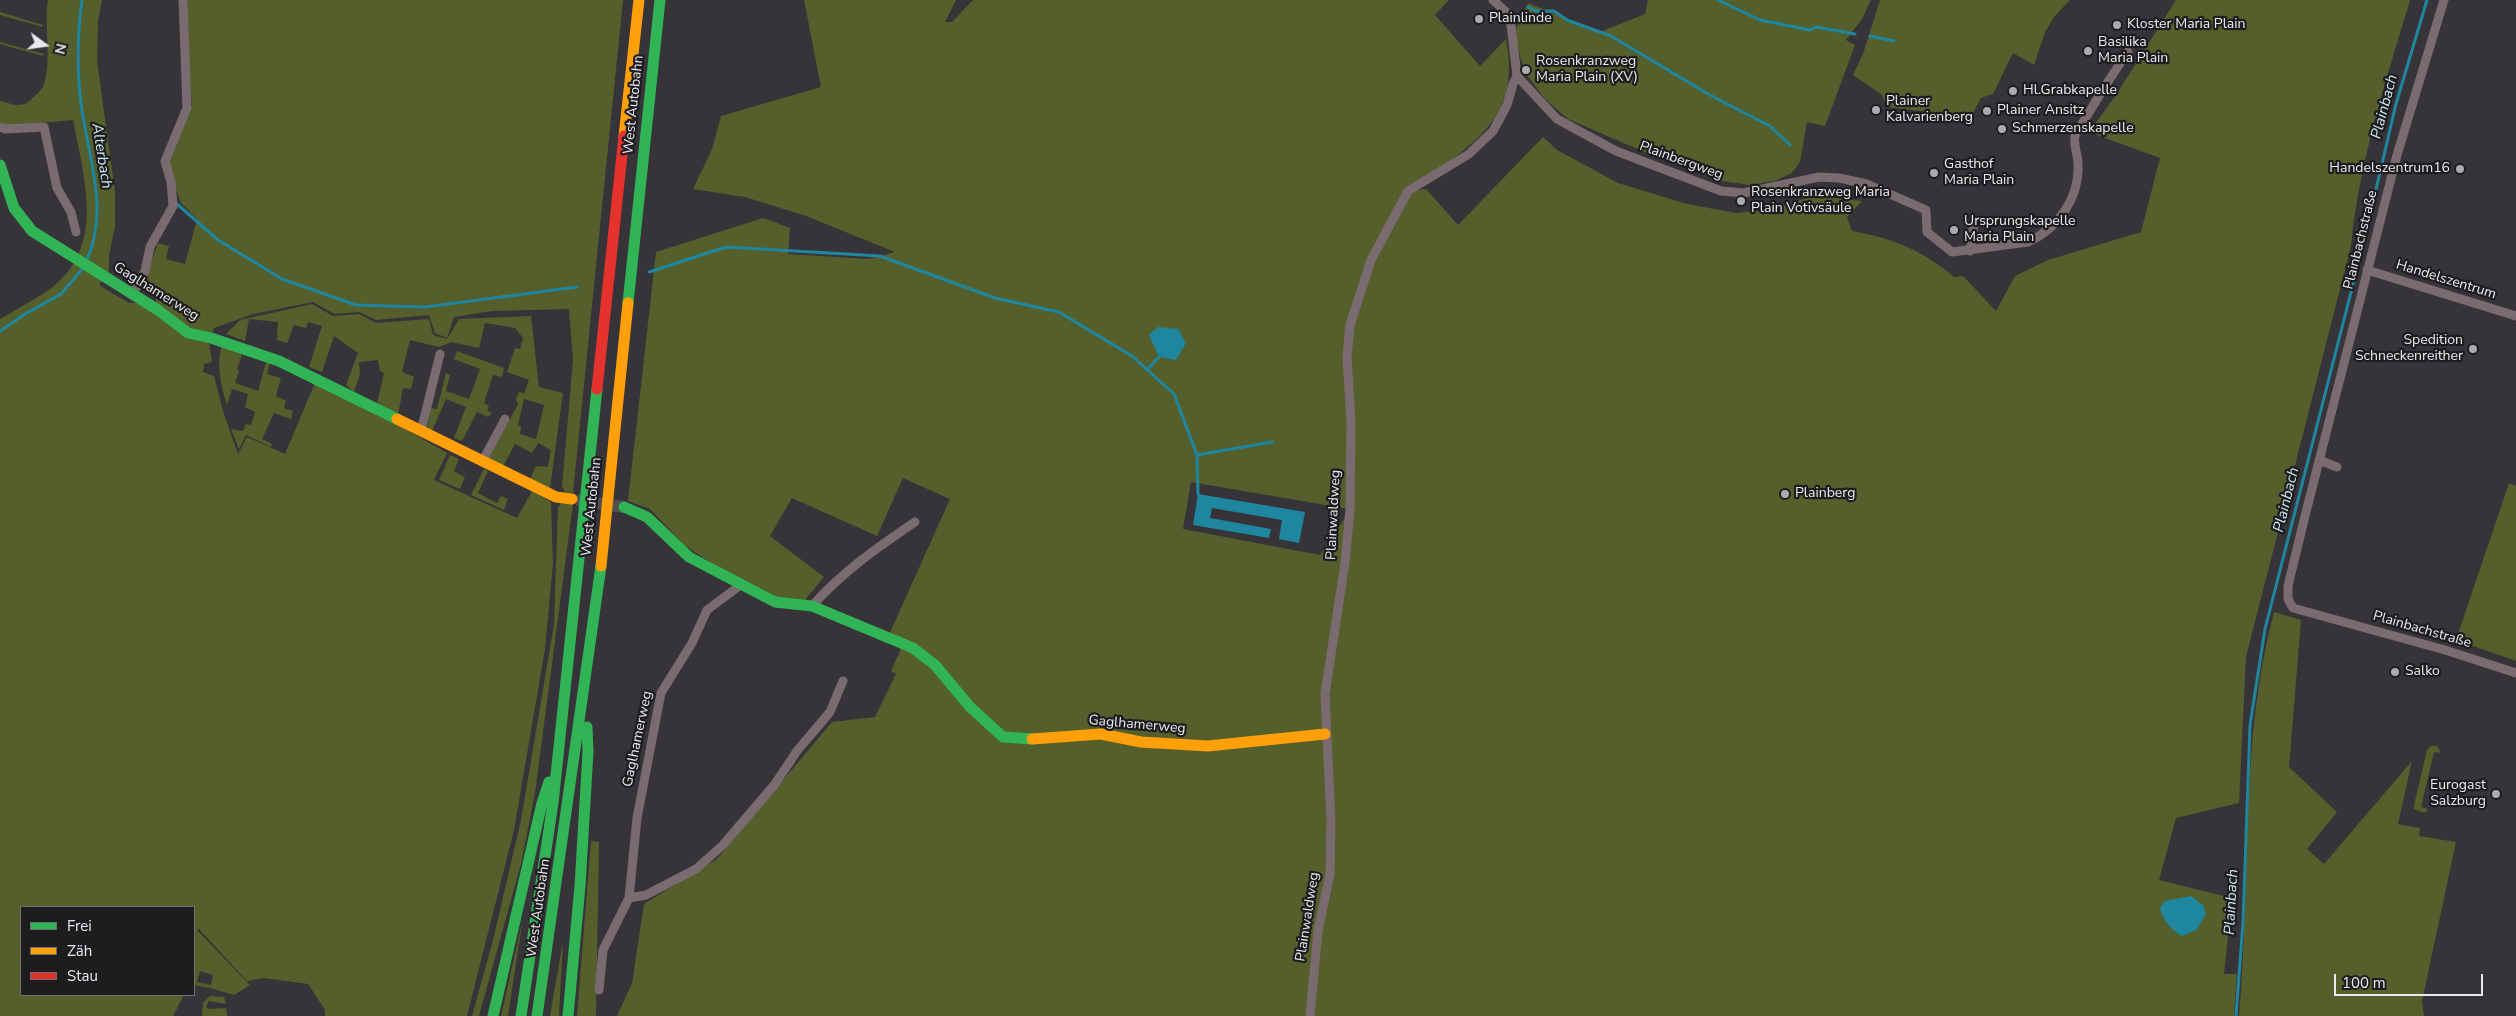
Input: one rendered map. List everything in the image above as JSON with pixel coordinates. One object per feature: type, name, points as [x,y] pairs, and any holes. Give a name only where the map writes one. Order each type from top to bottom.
[{"type":"main road","name":"West Autobahn","points":[[521,1016],[548,847],[639,0]]},
{"type":"main road","name":"West Autobahn","points":[[537,1016],[585,697],[599,586],[660,0]]},
{"type":"main road","name":"Gaglhamerweg","points":[[0,165],[14,208],[32,231],[158,310],[188,333],[272,357],[482,462],[556,497],[572,499]]},
{"type":"main road","name":"Gaglhamerweg","points":[[624,507],[647,517],[689,557],[775,602],[812,606],[913,648],[935,665],[970,707],[1003,737],[1023,740],[1065,735],[1101,734],[1141,742],[1208,746],[1326,734]]},
{"type":"main road","points":[[568,1016],[578,913],[588,752],[585,697]]},
{"type":"main road","points":[[493,1016],[542,803],[557,758]]},
{"type":"street","points":[[132,295],[144,271],[150,247],[173,206],[171,182],[164,161],[187,108],[183,0]]},
{"type":"street","points":[[1493,0],[1507,13],[1517,76]]},
{"type":"street","name":"Plainbachstraße","points":[[2444,0],[2397,155],[2367,270],[2288,586],[2288,599],[2293,608],[2445,650],[2516,673]]},
{"type":"street","name":"Plainbergweg","points":[[1517,76],[1557,119],[1616,151],[1721,191],[1744,193],[1819,177],[1867,184],[1926,210],[1927,232],[1937,242],[1952,252],[2028,242],[2045,232],[2064,214],[2073,193],[2077,177],[2078,164],[2075,137],[2104,86],[2128,52]]},
{"type":"street","name":"Plainwaldweg","points":[[1310,1016],[1318,931],[1330,874],[1331,821],[1325,694],[1346,563],[1350,509],[1351,421],[1347,357],[1350,325],[1370,260],[1408,191],[1469,154],[1493,131],[1507,105],[1512,84],[1517,76]]},
{"type":"street","points":[[0,127],[5,129],[44,127],[57,188],[71,212],[76,232]]},
{"type":"street","points":[[1970,251],[1974,224]]},
{"type":"street","name":"Handelszentrum","points":[[2367,270],[2516,316]]},
{"type":"street","points":[[421,432],[440,354]]},
{"type":"street","points":[[482,462],[505,419]]},
{"type":"street","points":[[2319,460],[2337,467]]},
{"type":"street","points":[[812,606],[834,581],[869,553],[915,522]]},
{"type":"street","name":"Gaglhamerweg","points":[[599,990],[603,950],[629,898],[637,818],[661,693],[692,642],[707,610],[742,584]]},
{"type":"street","points":[[629,898],[646,895],[696,869],[723,845],[775,784],[797,751],[830,712],[843,681]]},
{"type":"green space","points":[[48,0],[102,0],[98,22],[97,61],[115,192],[115,226],[109,255],[109,271],[99,285],[129,303],[155,303],[157,296],[145,278],[158,243],[169,246],[166,259],[185,264],[197,219],[181,203],[166,161],[177,143],[192,105],[186,34],[188,2],[176,0],[623,0],[573,493],[565,492],[562,486],[573,360],[569,309],[492,311],[454,317],[447,338],[435,333],[429,315],[376,320],[359,312],[334,314],[313,302],[253,314],[214,328],[209,342],[212,362],[204,364],[203,372],[214,376],[223,411],[238,454],[247,437],[285,454],[315,383],[367,407],[447,453],[434,480],[517,518],[532,491],[551,502],[553,563],[545,649],[514,830],[467,1016],[325,1016],[325,1010],[308,984],[264,978],[247,981],[198,928],[198,931],[250,985],[234,995],[210,988],[210,986],[209,988],[195,985],[195,906],[20,906],[20,996],[183,996],[173,1016],[0,1016],[0,319],[55,285],[71,268],[81,249],[86,228],[85,185],[73,120],[7,126],[0,123],[0,101],[15,105],[26,104],[43,87],[47,64]],"holes":[[[200,971],[213,975],[211,985],[197,982]]]},
{"type":"green space","points":[[804,0],[956,0],[945,22],[952,22],[973,0],[1449,0],[1435,15],[1480,66],[1506,39],[1509,68],[1506,92],[1498,113],[1485,130],[1469,146],[1410,191],[1426,189],[1458,225],[1543,137],[1557,150],[1618,183],[1687,204],[1736,213],[1769,210],[1814,196],[1862,201],[1847,217],[1852,231],[1880,237],[1906,246],[1930,259],[1954,277],[1963,276],[1996,311],[2015,276],[2048,260],[2141,232],[2160,158],[2089,132],[2114,98],[2176,0],[2410,0],[2374,122],[2360,184],[2351,246],[2246,657],[2239,803],[2176,818],[2159,880],[2232,898],[2224,974],[2237,974],[2234,1016],[617,1016],[632,983],[644,904],[717,859],[832,722],[875,717],[896,674],[891,671],[903,644],[888,637],[950,499],[903,478],[877,536],[792,498],[770,536],[824,577],[805,600],[777,597],[716,566],[684,545],[650,509],[628,501],[656,252],[763,218],[790,228],[788,254],[869,259],[895,252],[806,216],[745,197],[693,189],[712,149],[721,116],[821,87]],"holes":[[[1191,482],[1349,509],[1320,555],[1183,529]]]},
{"type":"green space","points":[[1648,0],[1871,0],[1862,19],[1846,40],[1855,45],[1825,126],[1807,122],[1800,162],[1792,173],[1775,181],[1750,185],[1722,181],[1642,151],[1568,119],[1545,99],[1526,74],[1515,31],[1528,3],[1600,32],[1645,14]]},
{"type":"green space","points":[[1880,0],[2070,0],[2054,17],[2045,32],[2034,65],[2013,53],[1993,94],[1981,98],[1971,117],[1887,107],[1881,94],[1853,75],[1863,54]]},
{"type":"green space","points":[[0,12],[43,25],[43,27],[0,15]]},
{"type":"green space","points":[[0,42],[44,54],[43,56],[0,44]]},
{"type":"green space","points":[[312,304],[333,316],[359,314],[376,323],[429,319],[433,335],[447,339],[459,319],[531,316],[539,387],[563,393],[550,488],[529,481],[536,466],[548,467],[551,450],[538,443],[532,453],[515,444],[502,468],[488,460],[518,404],[516,399],[519,392],[524,393],[523,397],[529,380],[507,372],[515,348],[520,349],[523,338],[515,328],[485,323],[479,348],[451,342],[439,347],[410,340],[402,372],[414,377],[411,389],[403,388],[398,415],[377,403],[384,373],[380,371],[378,360],[359,362],[360,374],[354,392],[346,385],[358,353],[334,336],[322,372],[309,367],[322,326],[308,322],[306,328],[294,325],[287,343],[277,340],[278,322],[249,319],[245,341],[226,334],[240,320]],"holes":[[[524,399],[544,405],[536,439],[520,434],[521,427],[518,425]]]},
{"type":"green space","points":[[222,345],[242,355],[235,383],[258,391],[266,362],[270,363],[267,374],[281,378],[276,396],[286,401],[284,408],[293,411],[291,419],[274,413],[262,439],[272,444],[271,447],[246,435],[239,449],[231,429],[243,431],[246,424],[251,425],[255,412],[245,407],[248,394],[232,389],[227,405],[220,375],[219,359]]},
{"type":"green space","points":[[457,351],[504,368],[502,377],[493,375],[484,403],[489,406],[487,410],[492,413],[488,417],[477,412],[462,441],[454,438],[466,407],[446,399],[432,431],[427,429],[431,408],[437,409],[446,373],[450,375],[446,391],[469,399],[480,369],[454,359]]},
{"type":"green space","points":[[450,455],[459,459],[454,471],[465,477],[460,489],[439,480]]},
{"type":"green space","points":[[484,469],[488,471],[478,493],[497,503],[501,496],[508,499],[504,510],[471,495]]},
{"type":"green space","points":[[2509,483],[2516,486],[2516,661],[2456,640]]},
{"type":"green space","points":[[563,501],[573,504],[535,793],[521,864],[479,1016],[472,1016],[493,940],[521,820],[554,624],[558,507]]},
{"type":"green space","points":[[2274,612],[2301,620],[2289,767],[2337,812],[2307,849],[2324,864],[2412,761],[2398,824],[2420,828],[2419,836],[2456,842],[2422,1001],[2424,1016],[2239,1016],[2243,965],[2248,813],[2255,711],[2263,661]]},
{"type":"green space","points":[[2431,746],[2437,746],[2441,753],[2434,752],[2421,807],[2428,809],[2424,813],[2414,809],[2414,805],[2427,750]]},
{"type":"green space","points":[[591,841],[599,842],[596,1016],[577,1016]]},
{"type":"green space","points":[[523,918],[508,1016],[501,1016]]},
{"type":"green space","points":[[563,941],[559,1016],[550,1016]]},
{"type":"green space","points":[[210,996],[224,997],[226,1004],[209,1001],[206,1007],[209,1009],[226,1008],[227,1016],[202,1016],[203,1003]]},
{"type":"water","points":[[1158,327],[1178,329],[1186,343],[1176,360],[1159,357],[1149,335]]},
{"type":"water","points":[[1198,494],[1305,512],[1299,543],[1279,539],[1282,520],[1212,508],[1210,518],[1271,529],[1269,538],[1193,525]]},
{"type":"water","points":[[2191,896],[2203,905],[2206,914],[2196,930],[2182,936],[2168,924],[2160,908],[2165,901]]},
{"type":"waterway","name":"Alterbach","points":[[82,0],[78,42],[79,84],[96,187],[97,206],[93,243],[86,262]]},
{"type":"waterway","points":[[1718,0],[1760,20],[1810,30],[1816,27],[1855,34]]},
{"type":"waterway","name":"Plainbach","points":[[2236,1016],[2243,922],[2250,725],[2265,629],[2362,249],[2396,104],[2427,0]]},
{"type":"waterway","points":[[1528,7],[1536,11],[1554,11],[1567,20],[1611,36],[1708,94],[1770,126],[1790,145]]},
{"type":"waterway","points":[[1870,36],[1894,41]]},
{"type":"waterway","points":[[177,204],[218,240],[282,279],[356,305],[425,307],[577,287]]},
{"type":"waterway","points":[[649,272],[726,247],[880,256],[995,298],[1059,312],[1132,356],[1174,394],[1197,455],[1198,494]]},
{"type":"waterway","name":"Alterbach","points":[[0,331],[25,314],[61,294],[84,267]]},
{"type":"waterway","points":[[1147,370],[1159,357]]},
{"type":"waterway","points":[[1197,455],[1272,442]]},
{"type":"tunnel","points":[[577,500],[624,507]]},
{"type":"traffic: fast","points":[[628,303],[660,0]]},
{"type":"traffic: fast","points":[[0,165],[14,208],[32,231],[158,310],[188,333],[211,338],[279,361],[397,419]]},
{"type":"traffic: fast","points":[[521,1016],[553,803],[597,389]]},
{"type":"traffic: fast","points":[[624,507],[647,517],[689,557],[775,602],[812,606],[913,648],[935,665],[970,707],[1003,737],[1032,739]]},
{"type":"traffic: fast","points":[[537,1016],[601,566]]},
{"type":"traffic: fast","points":[[568,1016],[580,886],[588,752],[587,727]]},
{"type":"traffic: fast","points":[[493,1016],[542,803],[549,782]]},
{"type":"traffic: slow","points":[[624,136],[639,0]]},
{"type":"traffic: slow","points":[[601,566],[628,303]]},
{"type":"traffic: slow","points":[[397,419],[556,497],[572,499]]},
{"type":"traffic: slow","points":[[1032,739],[1101,734],[1141,742],[1208,746],[1325,734]]},
{"type":"traffic: jam","points":[[597,389],[624,136]]},
{"type":"place","name":"Plainlinde","points":[[1479,19]]},
{"type":"place","name":"Kloster Maria Plain","points":[[2117,25]]},
{"type":"place","name":"Basilika Maria Plain","points":[[2088,51]]},
{"type":"place","name":"Rosenkranzweg Maria Plain (XV)","points":[[1526,70]]},
{"type":"place","name":"Hl.Grabkapelle","points":[[2013,91]]},
{"type":"place","name":"Plainer Kalvarienberg","points":[[1876,110]]},
{"type":"place","name":"Plainer Ansitz","points":[[1987,111]]},
{"type":"place","name":"Schmerzenskapelle","points":[[2002,129]]},
{"type":"place","name":"Handelszentrum16","points":[[2460,169]]},
{"type":"place","name":"Gasthof Maria Plain","points":[[1934,173]]},
{"type":"place","name":"Rosenkranzweg Maria Plain Votivsäule","points":[[1741,201]]},
{"type":"place","name":"Ursprungskapelle Maria Plain","points":[[1954,230]]},
{"type":"place","name":"Spedition Schneckenreither","points":[[2473,349]]},
{"type":"place","name":"Plainberg","points":[[1785,494]]},
{"type":"place","name":"Salko","points":[[2395,672]]},
{"type":"place","name":"Eurogast Salzburg","points":[[2496,794]]}]
